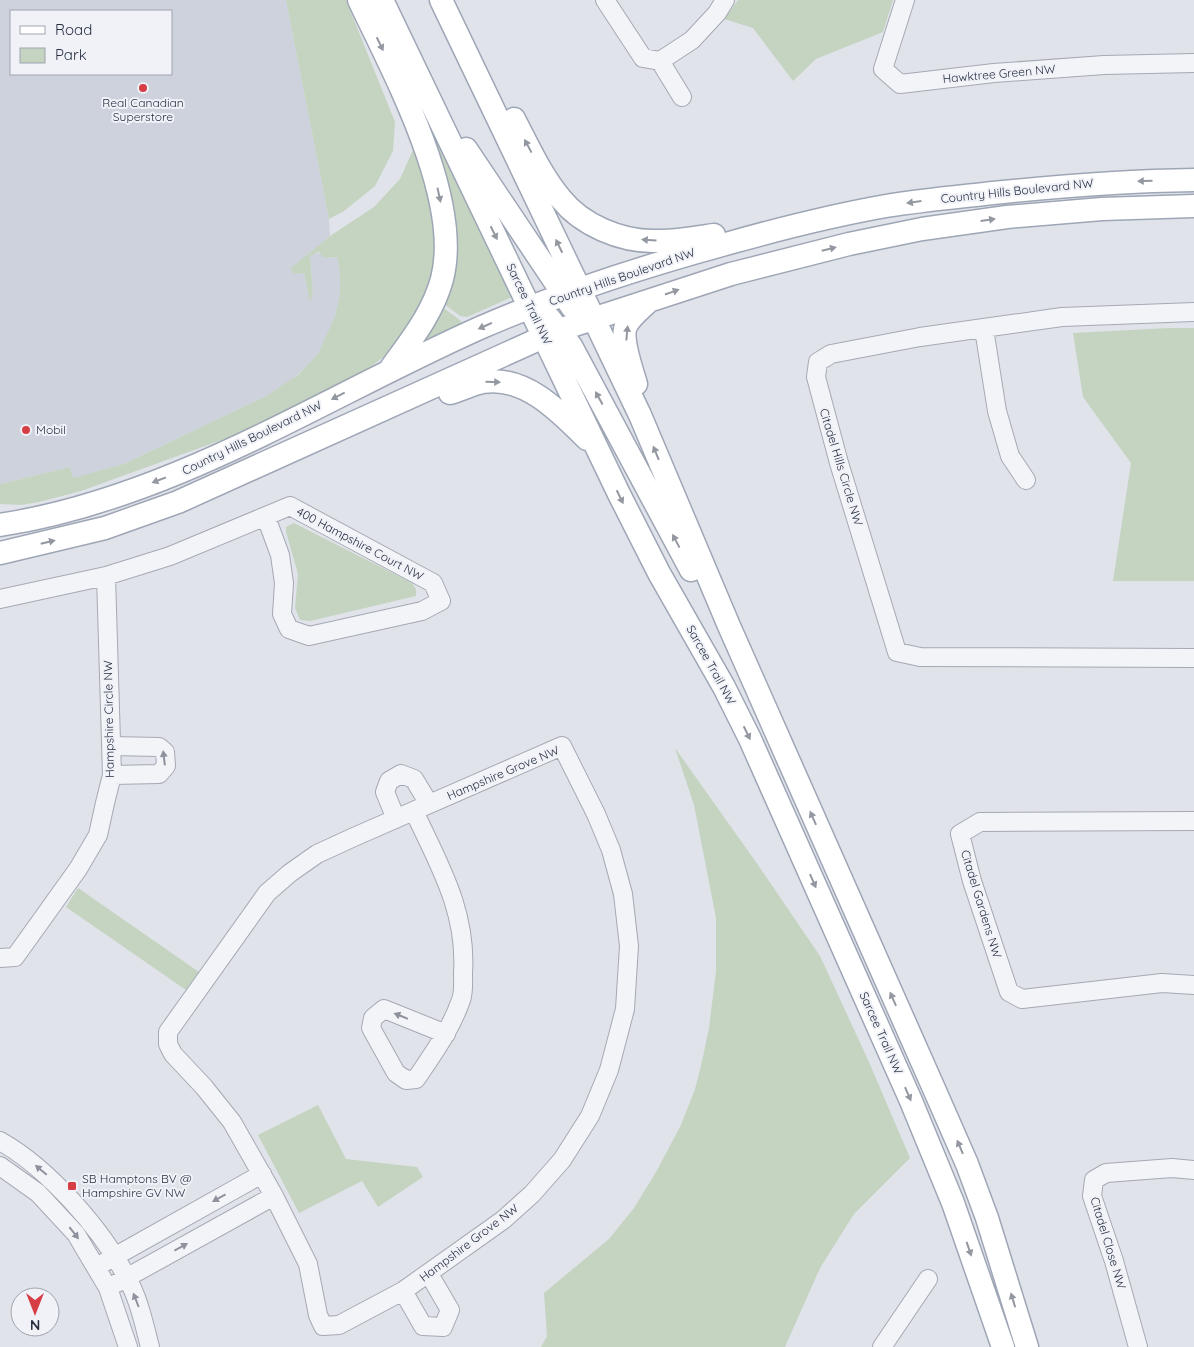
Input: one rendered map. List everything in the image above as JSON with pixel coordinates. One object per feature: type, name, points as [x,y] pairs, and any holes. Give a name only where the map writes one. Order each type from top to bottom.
[{"type":"main road","points":[[359,0],[395,75],[429,158],[438,190],[445,234],[442,278],[434,302],[426,318],[389,370]]},
{"type":"main road","name":"Sarcee Trail NW","points":[[382,0],[546,324],[619,494],[659,573],[724,687],[750,739],[915,1110],[953,1203],[1003,1347]]},
{"type":"main road","name":"Sarcee Trail NW","points":[[441,0],[577,303],[640,415],[729,626],[967,1164],[987,1218],[1027,1347]]},
{"type":"main road","points":[[452,0],[545,178],[562,200],[579,215],[613,234],[652,241],[729,233],[767,232]]},
{"type":"main road","points":[[434,106],[577,303],[700,264],[834,228],[883,207]]},
{"type":"main road","name":"Country Hills Boulevard NW","points":[[0,552],[105,528],[142,516],[194,495],[363,420],[546,324],[577,303],[668,259],[767,232],[883,207],[1048,187],[1128,181],[1194,180]]},
{"type":"main road","name":"Country Hills Boulevard NW","points":[[0,525],[32,520],[84,506],[135,490],[176,474],[234,448],[389,370],[481,328],[546,324],[577,303],[649,300],[731,274],[790,258],[922,229],[1007,217],[1102,209],[1194,206]]},
{"type":"main road","points":[[640,415],[639,392],[628,356],[625,329],[649,300]]},
{"type":"main road","points":[[194,495],[231,468],[418,378],[546,324],[571,346],[702,591],[729,626]]},
{"type":"main road","points":[[363,420],[410,407],[483,382],[497,382],[516,385],[540,398],[566,418],[600,453]]},
{"type":"street","points":[[604,0],[643,58],[660,61],[692,40],[717,13],[725,0]]},
{"type":"street","name":"Hawktree Green NW","points":[[905,0],[883,68],[900,84],[994,73],[1104,65],[1194,63]]},
{"type":"street","points":[[660,61],[682,97]]},
{"type":"street","name":"Citadel Hills Circle NW","points":[[1194,312],[1062,317],[920,337],[831,354],[818,362],[816,377],[822,405],[898,652],[920,657],[1194,658]]},
{"type":"street","points":[[984,329],[997,411],[1010,456],[1026,480]]},
{"type":"street","name":"400 Hampshire Court NW","points":[[106,576],[170,556],[290,506],[433,583],[441,601],[422,611],[309,636],[289,629],[282,614],[284,583],[280,555],[266,517]]},
{"type":"street","points":[[0,599],[106,576]]},
{"type":"street","name":"Hampshire Circle NW","points":[[0,958],[15,958],[78,869],[98,835],[112,774],[106,576]]},
{"type":"street","points":[[111,746],[159,747],[165,752],[166,766],[159,774],[112,774]]},
{"type":"street","name":"Hampshire Grove NW","points":[[562,746],[596,814],[611,850],[623,894],[629,946],[625,1009],[609,1070],[590,1116],[562,1160],[532,1194],[503,1220],[403,1292],[339,1325],[323,1326],[318,1314],[308,1264],[274,1196],[232,1122],[204,1087],[172,1054],[168,1044],[168,1032],[267,893],[290,873],[317,854],[421,808],[562,746]]},
{"type":"street","points":[[396,819],[385,792],[389,781],[401,774],[414,779],[421,808],[459,917],[464,964],[462,998],[446,1034]]},
{"type":"street","name":"Citadel Gardens NW","points":[[1194,821],[980,822],[960,834],[972,881],[1009,992],[1022,999],[1162,982],[1194,984]]},
{"type":"street","points":[[0,1141],[18,1151],[50,1178],[90,1224],[114,1256],[127,1277],[142,1316],[150,1347]]},
{"type":"street","points":[[0,1166],[38,1192],[76,1234],[108,1288],[128,1347]]},
{"type":"street","name":"Citadel Close NW","points":[[1138,1347],[1114,1261],[1092,1196],[1094,1180],[1106,1173],[1172,1168],[1194,1170]]},
{"type":"street","points":[[97,1268],[114,1256],[262,1174]]},
{"type":"street","points":[[108,1288],[274,1196]]},
{"type":"street","points":[[403,1292],[423,1326],[443,1327],[450,1310],[429,1274]]},
{"type":"street","points":[[884,1345],[928,1279]]},
{"type":"shaded area","points":[[0,0],[286,0],[329,219],[330,236],[292,268],[293,274],[304,273],[310,301],[313,293],[310,256],[321,253],[325,258],[337,257],[340,275],[340,294],[335,316],[327,335],[318,354],[309,364],[289,382],[268,395],[124,464],[73,479],[70,467],[0,484]]},
{"type":"green space","points":[[286,0],[346,0],[395,122],[393,151],[375,186],[344,211],[329,219]]},
{"type":"green space","points":[[373,0],[514,292],[512,297],[467,317],[460,316],[444,304],[454,262]]},
{"type":"green space","points":[[738,0],[893,0],[883,32],[816,59],[793,81],[753,28],[724,19]]},
{"type":"green space","points":[[419,149],[439,247],[427,305],[393,350],[361,374],[252,429],[81,491],[21,505],[0,504],[0,484],[70,467],[73,478],[124,464],[268,395],[299,374],[318,354],[335,316],[340,294],[340,275],[337,257],[324,258],[319,252],[310,256],[313,293],[310,302],[304,273],[293,274],[291,268],[330,236],[374,207],[400,179],[413,150]]},
{"type":"green space","points":[[445,309],[460,320],[462,324],[431,340],[426,336],[441,310]]},
{"type":"green space","points":[[1194,328],[1194,581],[1113,581],[1131,463],[1083,397],[1073,333]]},
{"type":"green space","points":[[294,523],[412,583],[416,589],[416,596],[310,621],[300,620],[295,608],[298,574],[286,532],[286,527]]},
{"type":"green space","points":[[675,748],[820,956],[869,1062],[910,1158],[854,1214],[820,1268],[785,1347],[541,1347],[547,1336],[544,1293],[609,1239],[634,1208],[681,1125],[695,1089],[701,1066],[709,1028],[716,971],[716,918],[694,805]]},
{"type":"green space","points":[[78,888],[199,972],[186,990],[66,907]]},
{"type":"green space","points":[[318,1105],[346,1159],[417,1167],[423,1177],[378,1207],[362,1181],[299,1213],[258,1135]]},
{"type":"place","name":"Real Canadian Superstore","points":[[143,88]]},
{"type":"place","name":"Mobil","points":[[26,430]]},
{"type":"place","name":"SB Hamptons BV @ Hampshire GV NW","points":[[72,1186]]}]
